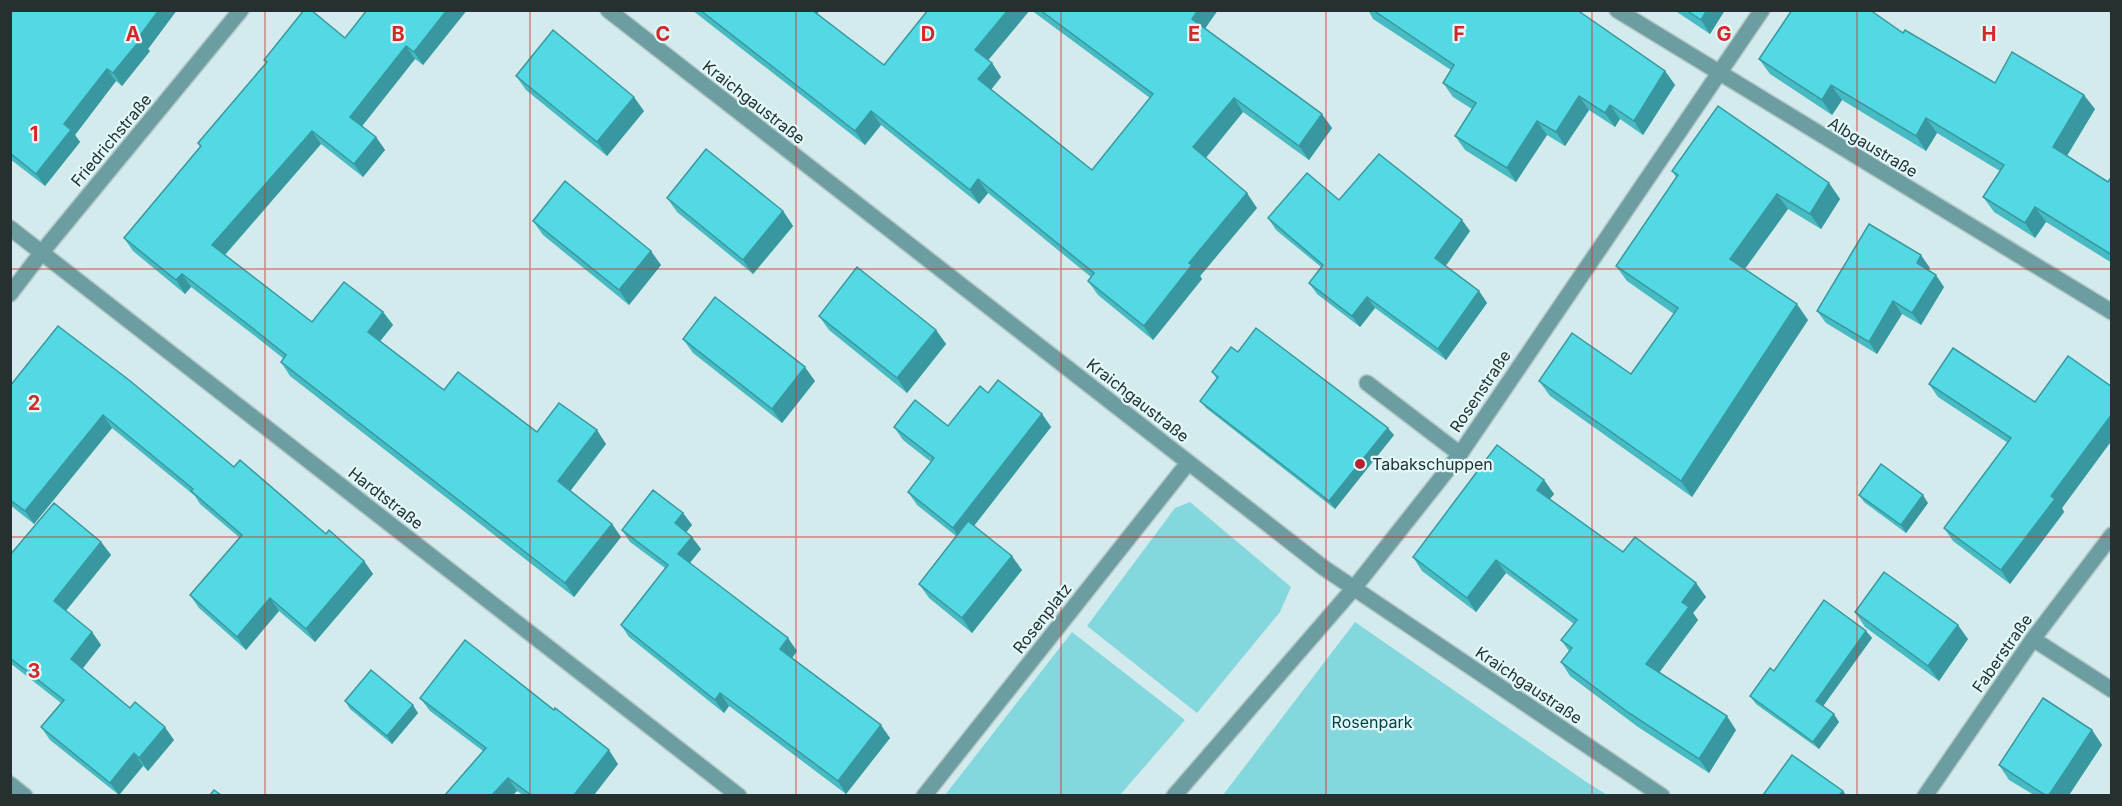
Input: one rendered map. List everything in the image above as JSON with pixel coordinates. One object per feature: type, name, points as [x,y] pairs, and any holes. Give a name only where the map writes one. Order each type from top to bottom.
[{"type":"street","name":"Friedrichstraße","points":[[10,294],[241,10]]},
{"type":"street","name":"Kraichgaustraße","points":[[608,10],[1324,568],[1662,795]]},
{"type":"street","name":"Albgaustraße","points":[[1617,10],[1717,74],[2112,312]]},
{"type":"street","name":"Rosenstraße","points":[[1174,795],[1354,588],[1460,454],[1762,10]]},
{"type":"street","name":"Hardtstraße","points":[[10,228],[739,795]]},
{"type":"street","points":[[1367,383],[1460,454]]},
{"type":"street","name":"Rosenplatz","points":[[924,795],[1188,463]]},
{"type":"street","name":"Faberstraße","points":[[1925,795],[2033,639],[2112,535]]},
{"type":"street","points":[[2033,639],[2112,690]]},
{"type":"street","points":[[10,784],[25,795]]},
{"type":"green space","points":[[1190,502],[1291,587],[1280,612],[1197,713],[1087,626],[1175,508]]},
{"type":"green space","name":"Rosenpark","points":[[1355,622],[1585,781],[1607,795],[1223,795]]},
{"type":"green space","points":[[1072,632],[1185,720],[1120,795],[945,795]]},
{"type":"building","points":[[10,10],[159,10],[139,37],[141,39],[113,73],[107,69],[64,124],[71,130],[36,174],[10,153]]},
{"type":"building","points":[[304,10],[311,10],[345,38],[367,10],[447,10],[414,52],[406,46],[350,117],[376,137],[354,164],[312,131],[212,245],[312,322],[344,282],[383,312],[368,332],[444,390],[458,372],[537,432],[559,403],[597,430],[558,481],[612,524],[565,583],[281,362],[286,355],[246,323],[182,274],[176,280],[124,238],[201,146],[198,143],[267,62],[264,60]]},
{"type":"building","points":[[700,10],[812,10],[884,65],[928,10],[1008,10],[975,50],[992,63],[978,79],[1092,170],[1153,94],[1040,10],[1198,10],[1192,19],[1322,114],[1299,146],[1234,98],[1193,147],[1247,193],[1189,263],[1192,265],[1144,326],[1088,281],[1094,273],[978,179],[970,190],[871,111],[855,131]]},
{"type":"building","points":[[1373,10],[1577,10],[1665,71],[1634,121],[1610,105],[1605,113],[1579,96],[1556,132],[1537,121],[1507,168],[1455,136],[1476,103],[1443,83],[1454,65]]},
{"type":"building","points":[[1686,10],[1707,10],[1701,20]]},
{"type":"building","points":[[1792,10],[1870,10],[1903,33],[1905,30],[1995,83],[2012,52],[2084,95],[2053,147],[2108,182],[2112,176],[2112,255],[2035,207],[2025,223],[1983,197],[2004,165],[1926,118],[1916,136],[1831,85],[1822,100],[1759,59]]},
{"type":"building","points":[[553,30],[634,97],[597,142],[516,76]]},
{"type":"building","points":[[1718,106],[1829,183],[1810,214],[1777,194],[1730,259],[1797,304],[1681,481],[1539,381],[1572,333],[1631,374],[1678,308],[1616,266],[1678,175],[1672,171]]},
{"type":"building","points":[[706,149],[783,211],[743,260],[667,198]]},
{"type":"building","points":[[1379,154],[1462,220],[1435,258],[1479,291],[1438,349],[1367,297],[1352,316],[1309,283],[1323,265],[1268,218],[1307,173],[1339,200]]},
{"type":"building","points":[[565,181],[651,251],[619,290],[533,221]]},
{"type":"building","points":[[1869,224],[1921,255],[1917,263],[1936,275],[1912,313],[1893,301],[1869,342],[1817,311]]},
{"type":"building","points":[[857,267],[936,330],[897,378],[819,316]]},
{"type":"building","points":[[715,297],[805,367],[772,409],[683,339]]},
{"type":"building","points":[[58,326],[129,380],[234,467],[240,460],[326,534],[329,530],[364,561],[306,629],[270,598],[237,637],[190,595],[242,535],[191,491],[193,489],[103,415],[25,511],[10,500],[10,386]]},
{"type":"building","points":[[1256,328],[1388,428],[1329,501],[1200,401],[1218,377],[1212,372],[1231,347],[1238,352]]},
{"type":"building","points":[[1953,348],[2035,402],[2068,356],[2112,387],[2112,414],[2051,496],[2055,499],[2001,570],[1944,528],[2011,438],[1929,384]]},
{"type":"building","points":[[998,380],[1042,414],[953,528],[908,492],[934,458],[894,427],[915,400],[948,426],[980,386],[988,393]]},
{"type":"building","points":[[1497,445],[1544,480],[1537,490],[1623,552],[1635,537],[1696,583],[1682,602],[1689,607],[1646,664],[1727,716],[1699,759],[1629,713],[1561,662],[1572,648],[1561,640],[1577,620],[1496,560],[1467,598],[1413,557]]},
{"type":"building","points":[[1881,464],[1923,495],[1901,525],[1859,495]]},
{"type":"building","points":[[653,490],[683,513],[675,523],[692,537],[678,554],[788,638],[780,649],[881,725],[838,781],[720,693],[715,700],[621,625],[668,565],[622,530]]},
{"type":"building","points":[[54,503],[101,542],[54,601],[92,632],[71,659],[130,708],[135,702],[165,727],[139,758],[134,753],[110,783],[41,727],[64,700],[10,658],[10,555]]},
{"type":"building","points":[[968,521],[1012,556],[962,618],[919,584]]},
{"type":"building","points":[[1884,572],[1958,625],[1928,666],[1855,612]]},
{"type":"building","points":[[1824,600],[1866,631],[1816,701],[1834,714],[1813,742],[1750,696],[1770,668],[1774,671]]},
{"type":"building","points":[[465,640],[609,750],[574,795],[531,795],[508,778],[492,795],[445,795],[486,748],[420,698]]},
{"type":"building","points":[[371,670],[413,705],[387,736],[345,701]]},
{"type":"building","points":[[2043,698],[2092,730],[2049,795],[2045,795],[1999,765]]},
{"type":"building","points":[[1792,755],[1843,791],[1839,795],[1763,795]]},
{"type":"building","points":[[214,790],[221,795],[210,795]]},
{"type":"place","name":"Tabakschuppen","points":[[1360,464]]}]
